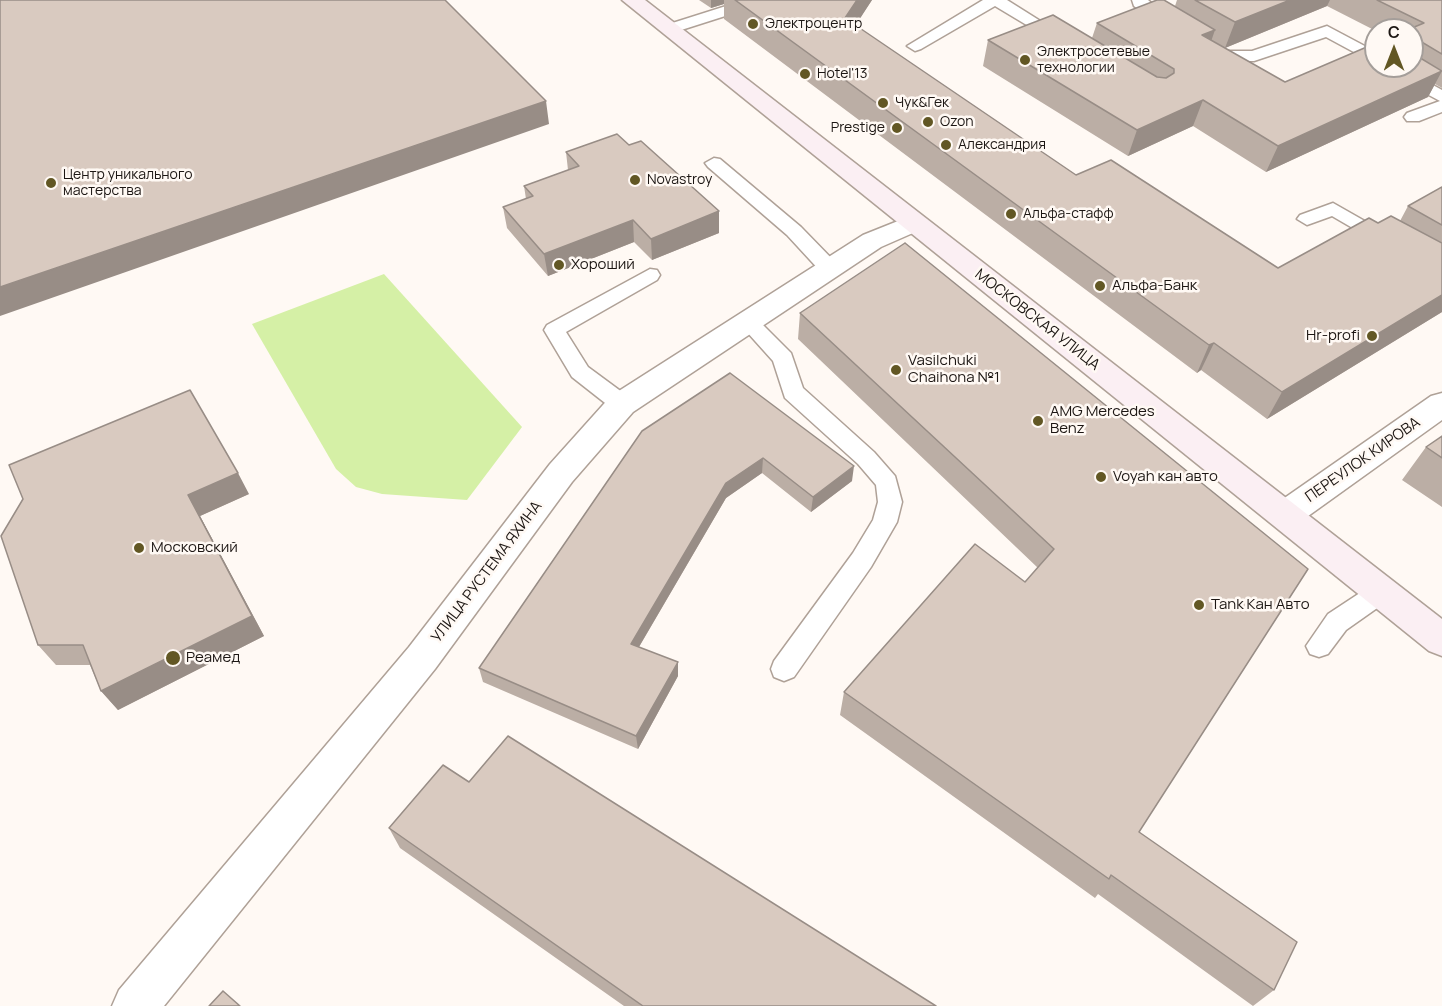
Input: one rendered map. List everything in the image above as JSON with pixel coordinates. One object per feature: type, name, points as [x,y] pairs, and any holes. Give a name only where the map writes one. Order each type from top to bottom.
[{"type":"street","name":"МОСКОВСКАЯ УЛИЦА","points":[[632,0],[1442,640]]},
{"type":"street","name":"УЛИЦА РУСТЕМА ЯХИНА","points":[[135,1006],[422,658],[561,473],[621,404],[872,241],[913,223]]},
{"type":"street","name":"ПЕРЕУЛОК КИРОВА","points":[[1285,515],[1442,404]]},
{"type":"lane","points":[[669,29],[761,0]]},
{"type":"lane","points":[[969,0],[989,0]]},
{"type":"lane","points":[[915,45],[995,0],[1076,48]]},
{"type":"lane","points":[[1140,0],[1139,3],[1151,13],[1189,39],[1224,56],[1254,56],[1328,31],[1364,52]]},
{"type":"lane","points":[[1410,78],[1442,97]]},
{"type":"lane","points":[[1413,117],[1442,106]]},
{"type":"lane","points":[[714,163],[794,231],[830,268]]},
{"type":"lane","points":[[1442,274],[1333,209],[1307,219],[1368,241],[1442,286]]},
{"type":"lane","points":[[621,404],[580,372],[554,330],[650,275]]},
{"type":"lane","points":[[748,322],[783,358],[793,392],[866,458],[887,482],[890,502],[885,522],[862,560],[784,669]]},
{"type":"lane","points":[[1319,646],[1337,622],[1381,592]]},
{"type":"green space","points":[[384,274],[522,427],[467,500],[382,494],[356,487],[336,469],[252,324]]},
{"type":"building","points":[[0,0],[445,0],[546,101],[0,287]]},
{"type":"building","points":[[735,0],[857,0],[845,18],[1076,175],[1111,160],[1278,268],[1369,218],[1378,223],[1391,216],[1442,243],[1442,295],[1282,392],[1214,343],[1209,345]]},
{"type":"building","points":[[1157,0],[1164,0],[1215,30],[1202,35],[1285,82],[1364,48],[1364,78],[1424,78],[1424,60],[1442,71],[1278,146],[1203,100],[1137,130],[988,40],[1053,15],[1157,77],[1166,78],[1174,73],[1174,69],[1097,23]]},
{"type":"building","points":[[1195,0],[1290,0],[1235,22]]},
{"type":"building","points":[[1377,0],[1442,0],[1442,54],[1424,43],[1424,18],[1414,18]]},
{"type":"building","points":[[617,134],[629,145],[641,141],[719,211],[651,239],[633,220],[544,254],[503,207],[533,196],[524,186],[579,166],[566,152]]},
{"type":"building","points":[[1442,187],[1442,225],[1408,206]]},
{"type":"building","points":[[905,243],[1308,569],[1139,832],[1297,942],[1274,990],[1111,875],[1109,879],[844,692],[975,544],[1025,582],[1054,549],[800,313]]},
{"type":"building","points":[[730,373],[854,466],[813,497],[763,458],[726,483],[631,644],[678,662],[636,736],[479,668],[642,431]]},
{"type":"building","points":[[190,390],[238,473],[188,495],[252,616],[101,691],[83,645],[38,645],[1,536],[23,499],[9,465]]},
{"type":"building","points":[[1442,436],[1442,458],[1426,447]]},
{"type":"building","points":[[508,736],[936,1006],[643,1006],[389,828],[443,765],[469,782]]},
{"type":"building","points":[[223,991],[240,1006],[209,1006]]},
{"type":"place","name":"Электроцентр","points":[[753,24]]},
{"type":"place","name":"Электросетевые технологии","points":[[1025,60]]},
{"type":"place","name":"Hotel'13","points":[[805,74]]},
{"type":"place","name":"Чук&Гек","points":[[883,103]]},
{"type":"place","name":"Ozon","points":[[928,122]]},
{"type":"place","name":"Prestige","points":[[897,128]]},
{"type":"place","name":"Александрия","points":[[946,145]]},
{"type":"place","name":"Novastroy","points":[[635,180]]},
{"type":"place","name":"Центр уникального мастерства","points":[[51,183]]},
{"type":"place","name":"Альфа-стафф","points":[[1011,214]]},
{"type":"place","name":"Хороший","points":[[559,265]]},
{"type":"place","name":"Альфа-Банк","points":[[1100,286]]},
{"type":"place","name":"Hr-profi","points":[[1372,336]]},
{"type":"place","name":"Vasilchuki Chaihona №1","points":[[896,370]]},
{"type":"place","name":"AMG Mercedes Benz","points":[[1038,421]]},
{"type":"place","name":"Voyah кан авто","points":[[1101,477]]},
{"type":"place","name":"Московский","points":[[139,548]]},
{"type":"place","name":"Tank Кан Авто","points":[[1199,605]]},
{"type":"place","name":"Реамед","points":[[173,658]]}]
